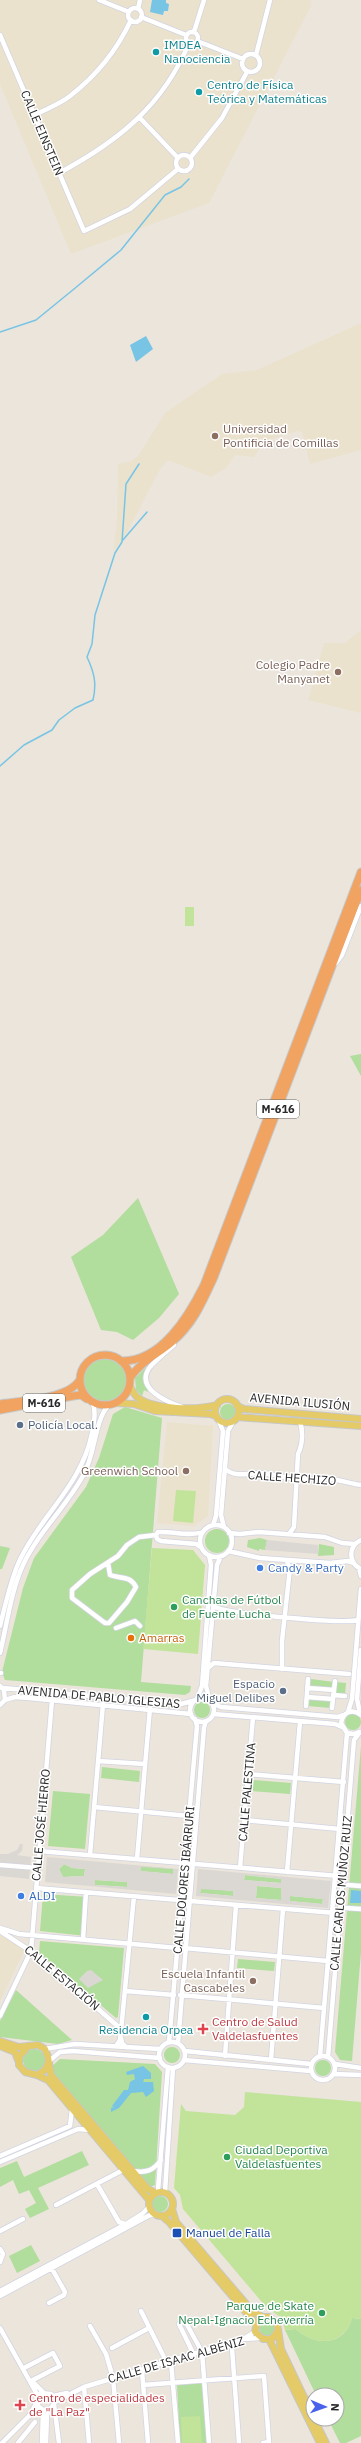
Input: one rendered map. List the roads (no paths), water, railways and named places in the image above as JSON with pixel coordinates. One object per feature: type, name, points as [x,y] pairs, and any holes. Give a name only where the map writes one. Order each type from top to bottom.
[{"type":"highway","name":"M-616","points":[[90,1401],[82,1391],[79,1381],[80,1373],[90,1359],[106,1355],[121,1361],[135,1362],[168,1339],[188,1316],[204,1285],[361,872]]},
{"type":"highway","name":"M-616","points":[[0,1410],[81,1395],[90,1401],[108,1406],[117,1403],[123,1398],[136,1368],[173,1341],[189,1325],[202,1304],[214,1277],[361,890]]},
{"type":"highway","points":[[121,1361],[130,1382]]},
{"type":"highway","name":"M-616","points":[[0,1404],[56,1395],[76,1386],[79,1381]]},
{"type":"main road","points":[[117,1403],[134,1404],[155,1411],[210,1414],[226,1423],[235,1419],[237,1406],[229,1400],[222,1400],[217,1405],[205,1408],[145,1402],[134,1394],[130,1382]]},
{"type":"main road","points":[[217,1405],[218,1418]]},
{"type":"main road","name":"AVENIDA ILUSIÓN","points":[[237,1406],[244,1409],[361,1419]]},
{"type":"main road","name":"AVENIDA ILUSIÓN","points":[[235,1419],[300,1421],[361,1426]]},
{"type":"main road","points":[[0,2041],[19,2047],[38,2046],[45,2050],[49,2062],[50,2074],[148,2189],[157,2192],[165,2192],[172,2198],[173,2218],[254,2312],[263,2317],[275,2320],[281,2349],[305,2399]]},
{"type":"main road","points":[[0,2046],[15,2052],[25,2072],[48,2080],[159,2216],[169,2222],[256,2324]]},
{"type":"main road","points":[[18,2060],[21,2052],[28,2046]]},
{"type":"main road","points":[[37,2075],[45,2070],[49,2062]]},
{"type":"main road","points":[[149,2203],[157,2192]]},
{"type":"main road","points":[[159,2216],[172,2209]]},
{"type":"main road","points":[[263,2317],[256,2324],[255,2332],[260,2338],[269,2340]]},
{"type":"main road","points":[[269,2340],[278,2332]]},
{"type":"main road","points":[[269,2340],[320,2443]]},
{"type":"main road","points":[[318,2427],[326,2443]]},
{"type":"street","points":[[99,0],[129,12]]},
{"type":"street","points":[[140,0],[138,9],[141,17]]},
{"type":"street","points":[[197,41],[197,35],[194,32],[204,0]]},
{"type":"street","points":[[256,55],[270,0]]},
{"type":"street","points":[[129,12],[131,9],[138,9]]},
{"type":"street","points":[[35,115],[69,96],[91,77],[117,47],[131,20],[129,12]]},
{"type":"street","points":[[131,20],[136,21],[141,17]]},
{"type":"street","points":[[141,17],[186,35],[194,32]]},
{"type":"street","name":"CALLE EINSTEIN","points":[[0,34],[84,232],[130,209],[178,169]]},
{"type":"street","points":[[186,35],[186,41],[189,43]]},
{"type":"street","points":[[189,43],[195,43],[197,41],[243,59]]},
{"type":"street","points":[[59,174],[96,154],[140,118],[170,80],[189,43]]},
{"type":"street","points":[[247,72],[243,68],[243,59],[247,55],[256,55]]},
{"type":"street","points":[[247,72],[256,71],[260,66],[260,60],[256,55]]},
{"type":"street","points":[[190,158],[222,118],[247,72]]},
{"type":"street","points":[[140,118],[178,158]]},
{"type":"street","points":[[185,155],[190,158],[192,162],[190,169],[185,171],[178,169],[176,162],[178,158],[185,155]]},
{"type":"street","points":[[328,974],[342,955],[361,906]]},
{"type":"street","points":[[183,1407],[157,1396],[148,1386],[147,1374],[150,1367],[182,1336],[189,1325]]},
{"type":"street","points":[[0,1626],[18,1564],[32,1538],[72,1484],[84,1463],[94,1421],[95,1410],[90,1401]]},
{"type":"street","points":[[0,1653],[23,1565],[37,1541],[84,1475],[95,1444],[102,1412],[108,1406]]},
{"type":"street","points":[[108,1563],[110,1575],[121,1575],[133,1581],[136,1588],[109,1623],[105,1623],[73,1601],[72,1590],[79,1582],[108,1563],[139,1537],[156,1535],[158,1532],[165,1531],[198,1534],[213,1525],[216,1516],[222,1438],[218,1418]]},
{"type":"street","points":[[224,1527],[221,1515],[228,1431],[235,1419]]},
{"type":"street","points":[[289,1534],[294,1528],[296,1479],[302,1428],[300,1421]]},
{"type":"street","name":"CALLE HECHIZO","points":[[225,1469],[232,1474],[270,1474],[277,1478],[327,1479],[361,1485]]},
{"type":"street","points":[[213,1525],[224,1527],[230,1532],[325,1536],[342,1543],[355,1544]]},
{"type":"street","points":[[202,1547],[201,1537],[203,1532]]},
{"type":"street","points":[[156,1535],[157,1539],[161,1541],[196,1544],[215,1558],[228,1551],[232,1542],[230,1532]]},
{"type":"street","points":[[361,1540],[355,1544],[351,1556],[354,1563],[360,1569],[361,1576]]},
{"type":"street","points":[[228,1551],[260,1558],[330,1563],[348,1561],[354,1563]]},
{"type":"street","points":[[209,1555],[211,1565],[202,1686],[196,1700],[192,1704],[191,1714],[195,1719],[206,1721],[213,1714],[220,1714],[335,1724],[342,1727],[347,1732],[354,1734],[361,1731]]},
{"type":"street","points":[[213,1714],[206,1686],[217,1565],[221,1556]]},
{"type":"street","points":[[282,1669],[284,1616],[290,1568],[286,1560]]},
{"type":"street","points":[[196,1700],[205,1698],[221,1707],[338,1717],[346,1713],[360,1714],[357,1699],[358,1620],[361,1589]]},
{"type":"street","points":[[213,1606],[220,1610],[243,1614],[284,1616],[328,1622],[358,1620]]},
{"type":"street","points":[[116,1628],[135,1621],[140,1626]]},
{"type":"street","points":[[358,1670],[361,1650]]},
{"type":"street","points":[[209,1657],[214,1663]]},
{"type":"street","points":[[208,1668],[214,1663],[349,1674],[358,1670]]},
{"type":"street","points":[[349,1674],[358,1682]]},
{"type":"street","points":[[306,1706],[308,1679]]},
{"type":"street","points":[[332,1708],[335,1681]]},
{"type":"street","points":[[342,1727],[342,1718],[346,1713],[358,1682]]},
{"type":"street","points":[[0,1704],[5,1700],[1,1687]]},
{"type":"street","name":"AVENIDA DE PABLO IGLESIAS","points":[[1,1687],[181,1704],[196,1700]]},
{"type":"street","points":[[307,1688],[334,1695],[345,1696]]},
{"type":"street","points":[[307,1697],[334,1695]]},
{"type":"street","name":"AVENIDA DE PABLO IGLESIAS","points":[[5,1700],[14,1697],[150,1708],[191,1714]]},
{"type":"street","name":"CALLE JOSÉ HIERRO","points":[[31,1951],[52,1700]]},
{"type":"street","points":[[220,1714],[221,1700]]},
{"type":"street","points":[[90,1855],[103,1704]]},
{"type":"street","points":[[137,1859],[150,1708]]},
{"type":"street","name":"CALLE PALESTINA","points":[[240,1868],[253,1717]]},
{"type":"street","name":"CALLE DOLORES IBÁRRURI","points":[[170,2042],[197,1726],[195,1719]]},
{"type":"street","name":"CALLE DOLORES IBÁRRURI","points":[[178,2043],[180,1995],[188,1900],[204,1728],[206,1721]]},
{"type":"street","points":[[287,1872],[300,1722]]},
{"type":"street","name":"CALLE CARLOS MUÑOZ RUIZ","points":[[328,2057],[354,1740],[361,1731]]},
{"type":"street","name":"CALLE CARLOS MUÑOZ RUIZ","points":[[320,2056],[347,1732]]},
{"type":"street","points":[[98,1761],[145,1764]]},
{"type":"street","points":[[248,1774],[344,1782]]},
{"type":"street","points":[[94,1807],[189,1816]]},
{"type":"street","points":[[244,1820],[340,1829]]},
{"type":"street","points":[[39,1851],[342,1877]]},
{"type":"street","points":[[0,1864],[38,1868]]},
{"type":"street","points":[[348,1885],[361,1886]]},
{"type":"street","points":[[36,1888],[339,1914]]},
{"type":"street","points":[[82,1940],[86,1892]]},
{"type":"street","points":[[116,2046],[120,2040],[134,1896]]},
{"type":"street","points":[[225,2056],[236,1905]]},
{"type":"street","points":[[346,1908],[361,1909]]},
{"type":"street","points":[[271,2060],[283,1909]]},
{"type":"street","name":"CALLE ESTACIÓN","points":[[0,1928],[32,1935],[178,1948]]},
{"type":"street","name":"CALLE ESTACIÓN","points":[[0,1931],[31,1951],[121,2029]]},
{"type":"street","points":[[184,1948],[328,1961]]},
{"type":"street","points":[[0,2016],[31,1951]]},
{"type":"street","points":[[125,1991],[174,1995]]},
{"type":"street","points":[[180,1995],[324,2008]]},
{"type":"street","points":[[114,2023],[122,2022]]},
{"type":"street","points":[[121,2029],[122,2043],[126,2047]]},
{"type":"street","points":[[45,2050],[75,2044],[160,2049],[170,2042],[178,2043],[184,2051],[184,2060]]},
{"type":"street","points":[[160,2049],[160,2058],[168,2067],[173,2068],[184,2060],[311,2071]]},
{"type":"street","points":[[49,2062],[60,2052],[73,2051],[160,2058]]},
{"type":"street","points":[[184,2051],[311,2064],[320,2056],[328,2057],[335,2064],[361,2068]]},
{"type":"street","points":[[311,2064],[311,2071],[314,2077],[322,2080],[328,2079],[334,2074],[361,2075]]},
{"type":"street","points":[[334,2074],[335,2064]]},
{"type":"street","points":[[157,2192],[168,2067]]},
{"type":"street","points":[[165,2192],[173,2068]]},
{"type":"street","points":[[72,2109],[70,2126],[0,2155],[1,2162],[78,2129],[90,2130]]},
{"type":"street","points":[[133,2171],[148,2171],[155,2168],[161,2160]]},
{"type":"street","points":[[56,2205],[123,2170]]},
{"type":"street","points":[[97,2184],[119,2222],[126,2226]]},
{"type":"street","points":[[126,2226],[142,2214],[149,2203]]},
{"type":"street","points":[[0,2291],[126,2226],[150,2215],[159,2216]]},
{"type":"street","points":[[0,2232],[23,2219]]},
{"type":"street","points":[[0,2249],[2,2254],[0,2262]]},
{"type":"street","points":[[0,2296],[50,2266]]},
{"type":"street","points":[[49,2303],[64,2295],[65,2292],[50,2266]]},
{"type":"street","points":[[141,2311],[169,2363],[174,2383],[178,2443]]},
{"type":"street","points":[[194,2355],[179,2324],[185,2321],[202,2352],[209,2443]]},
{"type":"street","points":[[90,2326],[106,2354],[113,2378],[119,2443]]},
{"type":"street","points":[[0,2328],[24,2368],[38,2396],[37,2402],[27,2418],[2,2443]]},
{"type":"street","points":[[112,2348],[150,2328]]},
{"type":"street","points":[[239,2443],[232,2348],[241,2340],[255,2332]]},
{"type":"street","name":"CALLE DE ISAAC ALBÉNIZ","points":[[55,2403],[70,2393],[84,2387],[169,2363],[241,2340],[260,2338]]},
{"type":"street","points":[[24,2368],[53,2353],[60,2366],[31,2381]]},
{"type":"street","points":[[142,2371],[148,2443]]},
{"type":"street","points":[[143,2385],[264,2376],[269,2443],[263,2443]]},
{"type":"street","points":[[31,2381],[43,2392],[53,2396],[59,2443]]},
{"type":"street","points":[[84,2387],[89,2443]]},
{"type":"street","points":[[38,2396],[43,2392]]},
{"type":"street","name":"CALLE DE ISAAC ALBÉNIZ","points":[[53,2396],[70,2393]]},
{"type":"street","points":[[37,2402],[42,2409],[42,2443]]},
{"type":"street","points":[[46,2443],[46,2420],[50,2409],[55,2403]]},
{"type":"street","points":[[27,2418],[42,2409],[50,2409]]},
{"type":"street","points":[[27,2418],[42,2428]]},
{"type":"street","points":[[18,2443],[35,2422]]},
{"type":"water","points":[[152,0],[166,0],[166,3],[169,4],[168,11],[164,11],[163,15],[150,12]]},
{"type":"water","points":[[146,336],[153,349],[136,362],[130,345]]},
{"type":"water","points":[[351,1890],[361,1891],[361,1903],[350,1903]]},
{"type":"water","points":[[143,2066],[151,2073],[151,2079],[144,2079],[143,2082],[153,2082],[154,2091],[146,2097],[143,2092],[131,2093],[119,2108],[111,2112],[111,2108],[114,2107],[112,2106],[124,2090],[128,2090],[130,2082],[135,2079],[134,2074],[127,2075],[126,2072]]},
{"type":"waterway","points":[[0,332],[36,320],[121,250],[165,195],[181,187],[189,179]]},
{"type":"waterway","points":[[0,766],[24,745],[52,730],[59,720],[75,708],[93,700],[95,688],[94,678],[87,657],[92,644],[95,615],[115,553],[122,542],[126,484],[139,464]]},
{"type":"waterway","points":[[122,541],[147,512]]},
{"type":"place","name":"IMDEA Nanociencia","points":[[156,52]]},
{"type":"place","name":"Centro de Física Teórica y Matemáticas","points":[[199,92]]},
{"type":"place","name":"Universidad Pontificia de Comillas","points":[[215,436]]},
{"type":"place","name":"Colegio Padre Manyanet","points":[[338,672]]},
{"type":"place","name":"Policía Local.","points":[[20,1425]]},
{"type":"place","name":"Greenwich School","points":[[186,1471]]},
{"type":"place","name":"Candy & Party","points":[[260,1568]]},
{"type":"place","name":"Canchas de Fútbol de Fuente Lucha","points":[[174,1607]]},
{"type":"place","name":"Amarras","points":[[131,1638]]},
{"type":"place","name":"Espacio Miguel Delibes","points":[[283,1691]]},
{"type":"place","name":"ALDI","points":[[21,1896]]},
{"type":"place","name":"Escuela Infantil Cascabeles","points":[[253,1981]]},
{"type":"place","name":"Residencia Orpea","points":[[146,2017]]},
{"type":"place","name":"Centro de Salud Valdelasfuentes","points":[[203,2029]]},
{"type":"place","name":"Ciudad Deportiva Valdelasfuentes","points":[[227,2157]]},
{"type":"place","name":"Manuel de Falla","points":[[177,2233]]},
{"type":"place","name":"Parque de Skate Nepal-Ignacio Echeverría","points":[[322,2313]]},
{"type":"place","name":"Centro de especialidades de \"La Paz\"","points":[[20,2405]]}]
